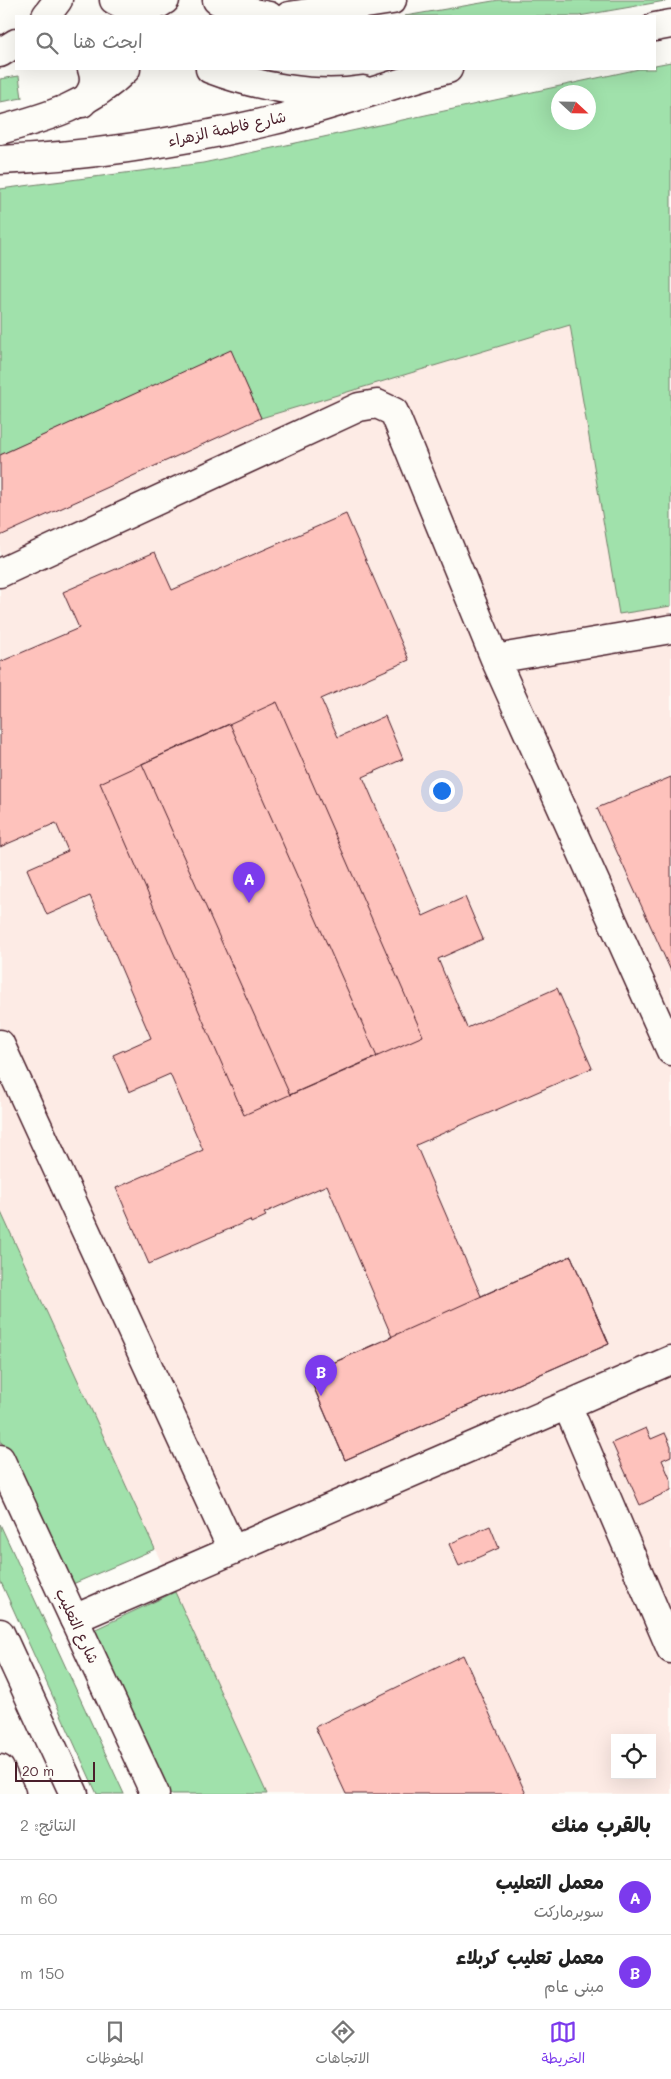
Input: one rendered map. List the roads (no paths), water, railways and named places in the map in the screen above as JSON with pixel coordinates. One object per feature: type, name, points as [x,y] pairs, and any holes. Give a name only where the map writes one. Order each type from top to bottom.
[{"type":"main road","points":[[47,15],[58,0]]},
{"type":"main road","points":[[112,0],[132,8],[142,9],[153,7],[165,0]]},
{"type":"main road","points":[[112,0],[123,15]]},
{"type":"main road","points":[[164,15],[171,0]]},
{"type":"main road","points":[[217,0],[237,10],[251,14],[267,15]]},
{"type":"main road","points":[[290,15],[392,0]]},
{"type":"main road","points":[[656,27],[671,24]]},
{"type":"main road","points":[[0,53],[15,44]]},
{"type":"main road","points":[[0,62],[15,59]]},
{"type":"main road","points":[[82,103],[95,82],[92,70]]},
{"type":"main road","points":[[0,130],[82,103],[104,89],[125,70]]},
{"type":"main road","points":[[213,70],[232,77],[285,88],[322,92],[359,91],[395,84]]},
{"type":"main road","name":"شارع فاطمة الزهراء","points":[[0,160],[83,154],[171,142],[270,121],[329,106],[444,70]]},
{"type":"main road","points":[[0,573],[359,407],[377,404],[394,412],[495,659],[671,1051]]},
{"type":"main road","points":[[495,659],[671,629]]},
{"type":"main road","points":[[0,1044],[232,1549]]},
{"type":"main road","points":[[74,1619],[671,1360]]},
{"type":"main road","points":[[566,1405],[669,1636]]},
{"type":"main road","name":"شارع التعليب","points":[[0,1459],[7,1485],[74,1619],[155,1794]]},
{"type":"main road","points":[[0,1633],[74,1794]]},
{"type":"main road","points":[[0,1769],[11,1794]]},
{"type":"place","name":"معمل التعليب","points":[[249,903]]},
{"type":"place","name":"معمل تعليب كربلاء","points":[[321,1396]]}]
